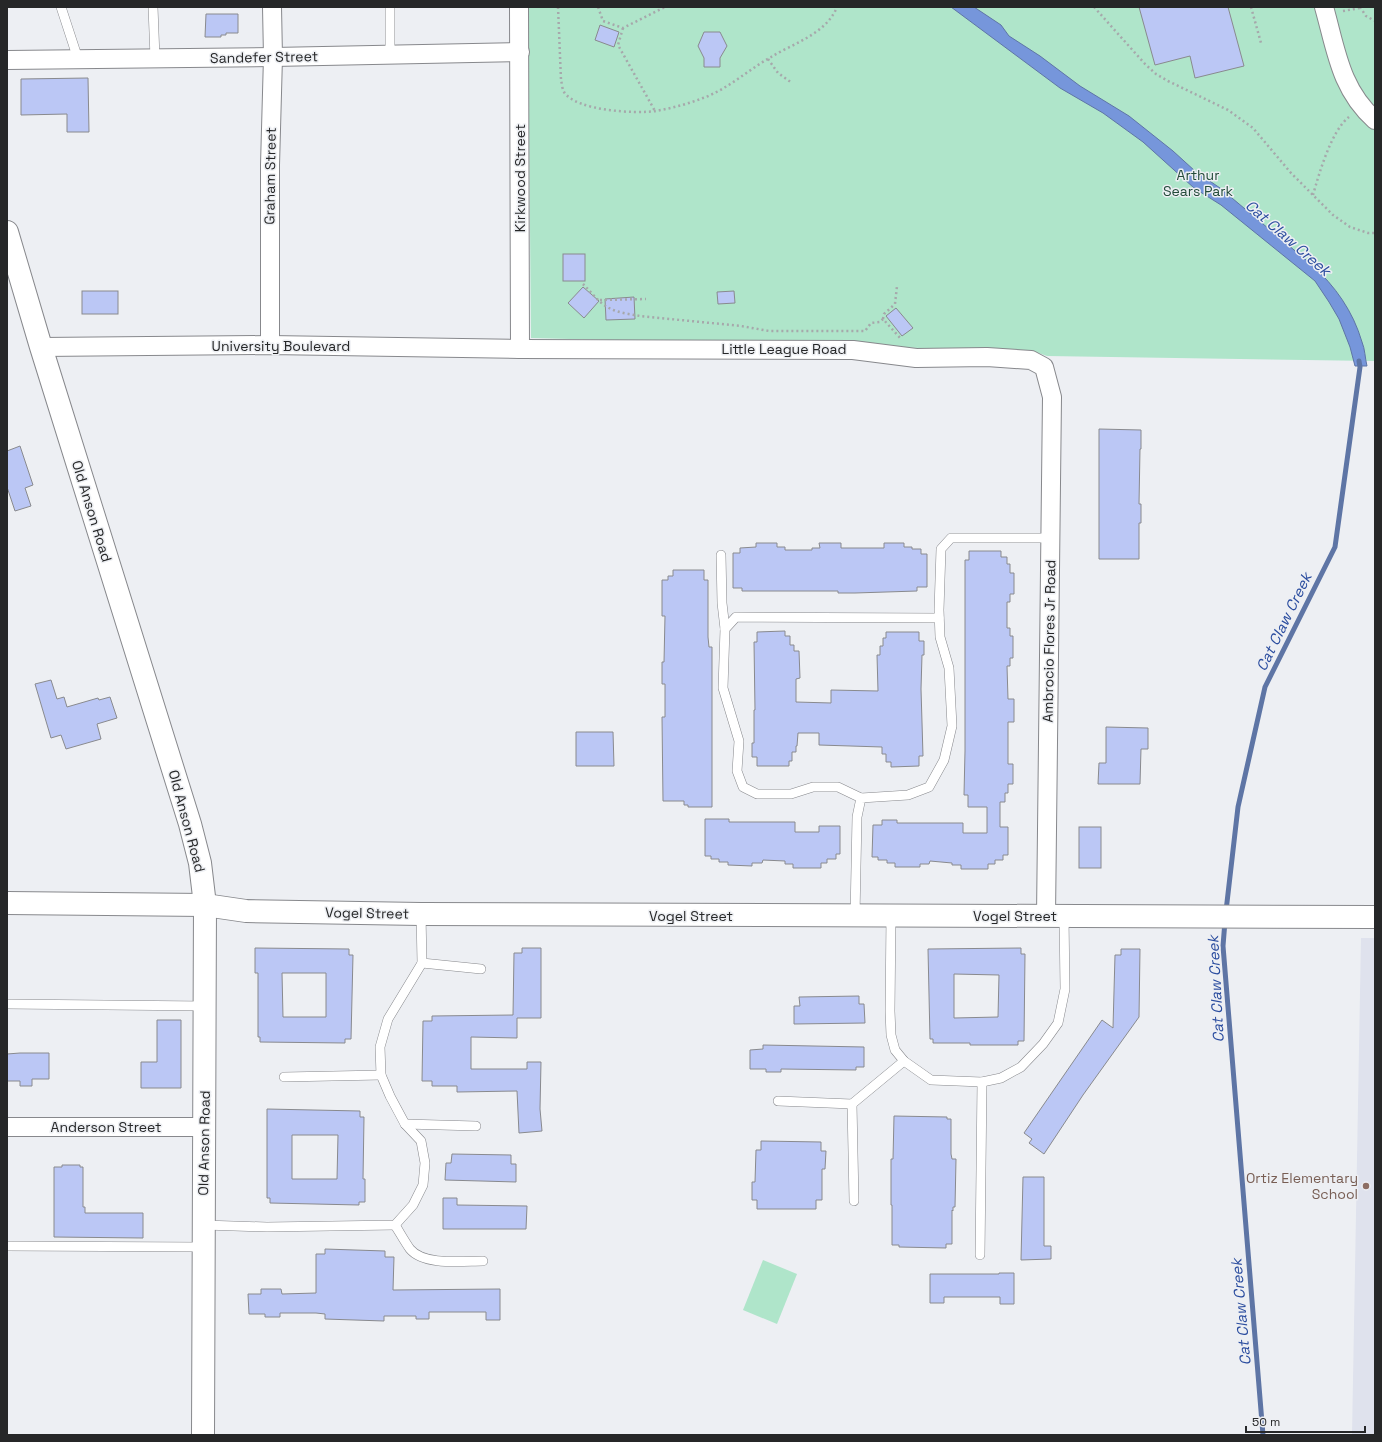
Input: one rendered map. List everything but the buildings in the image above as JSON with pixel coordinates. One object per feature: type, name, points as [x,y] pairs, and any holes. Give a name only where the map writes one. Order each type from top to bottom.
[{"type":"street","name":"Graham Street","points":[[270,345],[270,165],[273,57],[272,7]]},
{"type":"street","name":"Kirkwood Street","points":[[519,7],[520,349]]},
{"type":"street","points":[[1324,7],[1340,67],[1351,92],[1360,105],[1375,120]]},
{"type":"street","name":"Sandefer Street","points":[[7,60],[520,52]]},
{"type":"street","name":"Old Anson Road","points":[[7,232],[41,347],[190,824],[200,863],[205,906],[204,1435]]},
{"type":"street","name":"University Boulevard","points":[[41,347],[270,345],[520,349]]},
{"type":"street","name":"Little League Road","points":[[520,349],[853,350],[916,358],[987,357],[1031,360],[1044,367]]},
{"type":"street","name":"Ambrocio Flores Jr Road","points":[[1044,367],[1052,397],[1051,538],[1055,916]]},
{"type":"street","name":"Vogel Street","points":[[7,903],[205,906],[246,911],[421,914],[1375,917]]},
{"type":"street","name":"Anderson Street","points":[[7,1127],[205,1127]]},
{"type":"lane","points":[[60,7],[78,59]]},
{"type":"lane","points":[[153,7],[155,58]]},
{"type":"lane","points":[[390,7],[390,55]]},
{"type":"lane","points":[[721,555],[722,603],[725,629],[723,688],[739,741],[737,771],[743,787],[757,794],[791,794],[813,787],[838,787],[861,798],[908,795],[929,787],[944,760],[952,726],[949,668],[940,638],[939,618],[941,549],[951,538],[1051,538]]},
{"type":"lane","points":[[725,629],[736,617],[939,618]]},
{"type":"lane","points":[[855,916],[857,817],[861,798]]},
{"type":"lane","points":[[204,1225],[266,1227],[395,1225],[413,1206],[423,1185],[425,1163],[421,1141],[405,1124],[381,1076],[380,1047],[388,1019],[422,963],[421,914]]},
{"type":"lane","points":[[890,916],[890,1011],[891,1035],[895,1050],[904,1061],[931,1080],[982,1082],[1001,1078],[1021,1067],[1043,1044],[1058,1023],[1065,989],[1055,916]]},
{"type":"lane","points":[[422,963],[481,969]]},
{"type":"lane","points":[[7,1004],[205,1006]]},
{"type":"lane","points":[[778,1101],[852,1104],[904,1061]]},
{"type":"lane","points":[[284,1077],[381,1076]]},
{"type":"lane","points":[[980,1255],[982,1082]]},
{"type":"lane","points":[[852,1104],[854,1201]]},
{"type":"lane","points":[[405,1124],[476,1126]]},
{"type":"lane","points":[[395,1225],[411,1250],[420,1257],[432,1261],[483,1261]]},
{"type":"lane","points":[[7,1246],[204,1247]]},
{"type":"path","points":[[558,7],[561,80],[564,91],[570,98],[591,107],[606,110],[638,112],[655,111],[681,106],[726,88],[768,59],[809,37],[820,29],[834,14],[837,7]]},
{"type":"path","points":[[598,7],[603,21],[623,28],[665,7]]},
{"type":"path","points":[[1094,7],[1145,64],[1156,74],[1228,110],[1253,128],[1291,173],[1333,215],[1350,227],[1368,233],[1375,233]]},
{"type":"path","points":[[1251,7],[1261,43]]},
{"type":"path","points":[[1360,7],[1366,16],[1375,21]]},
{"type":"path","points":[[623,28],[618,45],[655,111]]},
{"type":"path","points":[[768,59],[778,73],[792,84]]},
{"type":"path","points":[[1313,195],[1329,147],[1346,120]]},
{"type":"path","points":[[584,284],[610,308],[634,315],[741,326],[769,331],[865,331],[871,323],[880,322],[883,319],[884,314],[896,304],[897,286]]},
{"type":"path","points":[[600,300],[606,301],[646,298]]},
{"type":"path","points":[[883,319],[898,335],[905,340]]},
{"type":"shaded area","name":"Ortiz Elementary School","points":[[1361,938],[1375,938],[1375,1435],[1352,1435]]},
{"type":"green space","name":"Arthur Sears Park","points":[[528,7],[1375,7],[1375,361],[1047,356],[1033,351],[531,338]]},
{"type":"green space","points":[[763,1260],[797,1274],[777,1324],[743,1310]]},
{"type":"water","points":[[951,7],[974,7],[1001,25],[1009,36],[1040,56],[1080,86],[1129,116],[1173,151],[1195,171],[1220,188],[1312,265],[1336,290],[1354,320],[1363,345],[1367,366],[1355,366],[1350,347],[1339,319],[1315,281],[1221,205],[1194,188],[1143,142],[1103,113],[1060,88]]},
{"type":"waterway","name":"Cat Claw Creek","points":[[1226,911],[1238,807],[1265,687],[1335,547],[1360,367],[1359,361]]},
{"type":"waterway","name":"Cat Claw Creek","points":[[1225,921],[1223,946],[1263,1435]]},
{"type":"place","name":"Ortiz Elementary School","points":[[1366,1186]]}]
